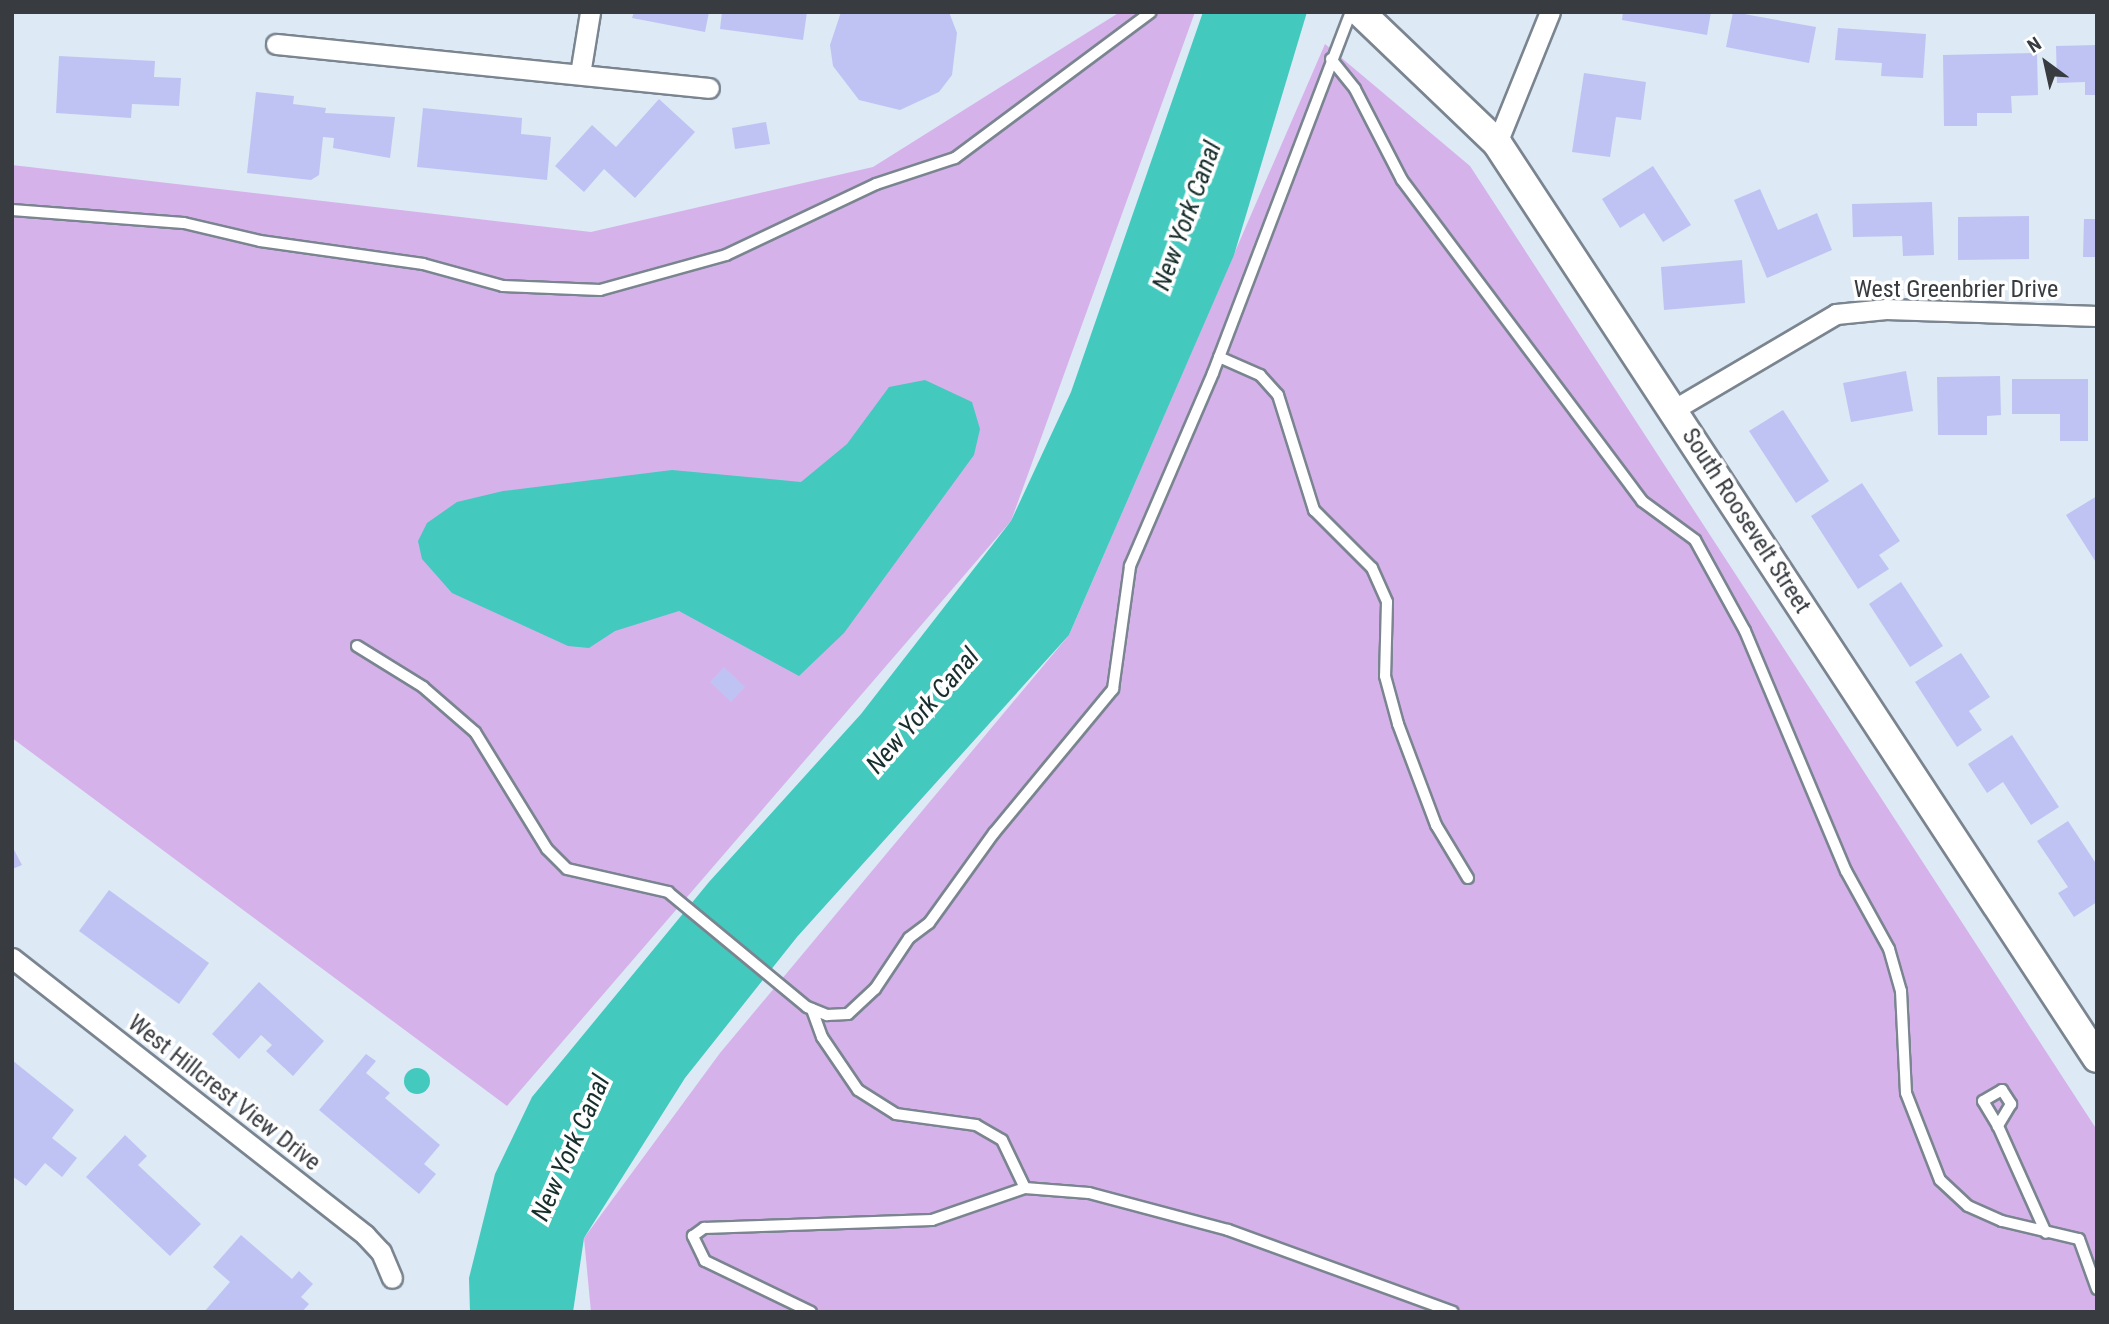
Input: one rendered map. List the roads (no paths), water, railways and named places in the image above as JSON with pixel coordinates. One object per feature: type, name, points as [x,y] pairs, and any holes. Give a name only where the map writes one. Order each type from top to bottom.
[{"type":"street","points":[[580,74],[590,12]]},
{"type":"street","name":"South Roosevelt Street","points":[[1360,12],[1497,143],[2097,1058]]},
{"type":"street","points":[[1497,143],[1550,12]]},
{"type":"street","points":[[276,44],[709,89]]},
{"type":"street","name":"West Greenbrier Drive","points":[[1673,410],[1836,314],[1886,309],[2097,316]]},
{"type":"street","name":"West Hillcrest View Drive","points":[[12,958],[365,1235],[382,1252],[392,1278]]},
{"type":"lane","points":[[12,209],[184,222],[260,242],[423,264],[503,286],[600,290],[726,254],[876,184],[955,158],[1151,12]]},
{"type":"lane","points":[[357,646],[423,687],[475,732],[547,849],[567,869],[651,885],[681,901],[778,984],[812,1009],[848,1014],[875,989],[886,964],[929,923],[993,833],[1113,689],[1130,566],[1219,357],[1351,12]]},
{"type":"lane","points":[[1331,59],[1355,89],[1402,180],[1642,501],[1695,540],[1745,631],[1846,871],[1889,949],[1901,992],[1906,1093],[1940,1181],[1968,1206],[2046,1233],[2079,1239],[2097,1289]]},
{"type":"lane","points":[[1219,357],[1260,375],[1278,395],[1314,510],[1372,568],[1387,602],[1385,676],[1398,724],[1436,825],[1468,878]]},
{"type":"lane","points":[[812,1009],[822,1037],[858,1090],[896,1114],[976,1125],[1003,1140],[1025,1188]]},
{"type":"lane","points":[[1998,1126],[2046,1233]]},
{"type":"lane","points":[[811,1312],[705,1261],[693,1236],[704,1228],[932,1220],[1025,1188],[1089,1193],[1228,1230],[1452,1312]]},
{"type":"water","name":"New York Canal","points":[[1203,12],[1307,12],[1234,255],[1069,635],[797,937],[685,1078],[584,1238],[573,1312],[470,1312],[469,1278],[495,1174],[532,1097],[709,882],[861,714],[1011,521],[1071,392]]},
{"type":"water","points":[[925,380],[972,402],[980,429],[974,455],[844,633],[799,676],[679,611],[615,631],[589,648],[568,646],[452,593],[422,559],[418,541],[427,523],[457,502],[503,491],[672,470],[801,482],[847,444],[889,387]]},
{"type":"water","points":[[417,1068],[426,1072],[430,1081],[426,1090],[417,1094],[408,1090],[404,1081],[408,1072]]}]
